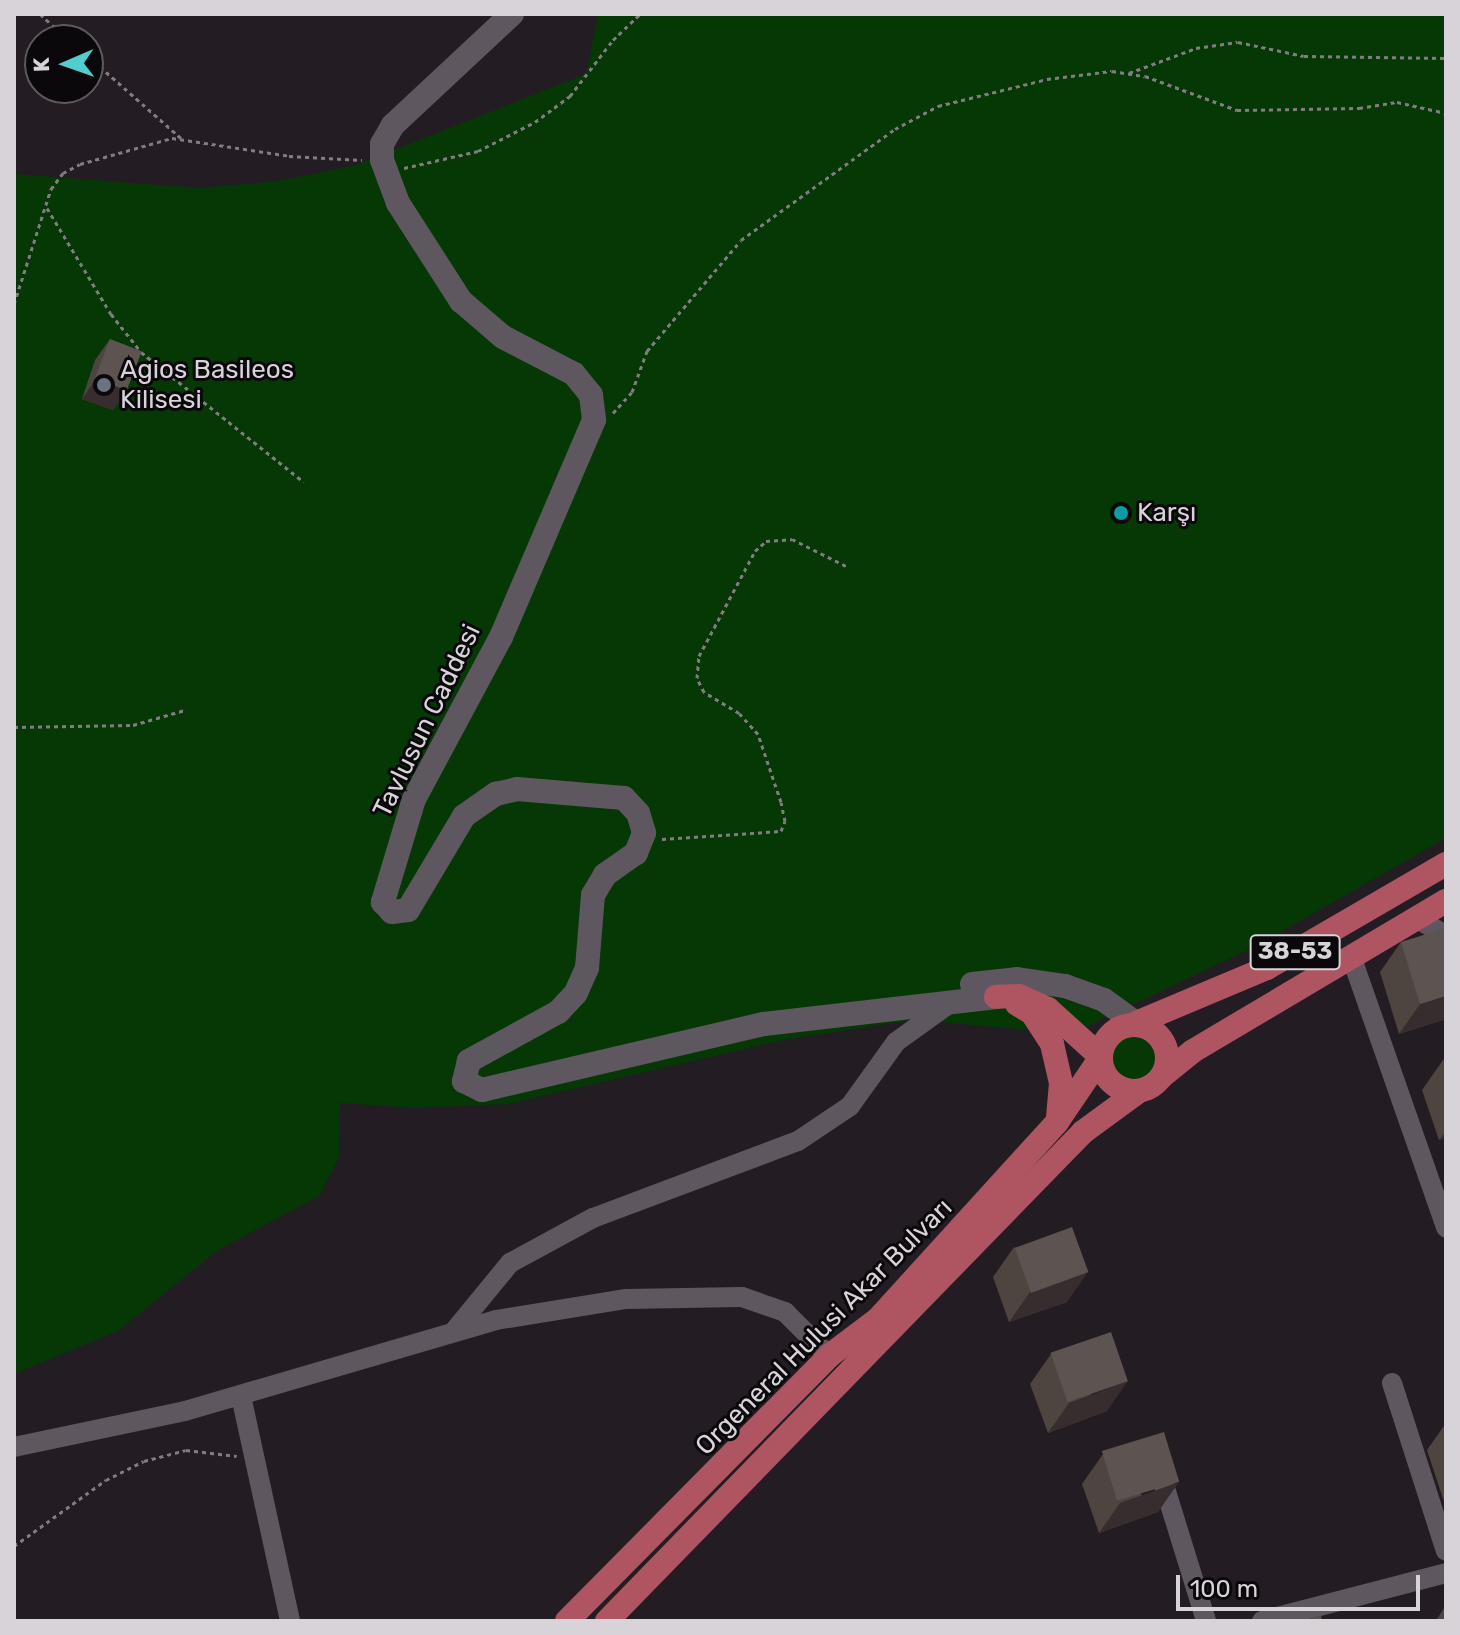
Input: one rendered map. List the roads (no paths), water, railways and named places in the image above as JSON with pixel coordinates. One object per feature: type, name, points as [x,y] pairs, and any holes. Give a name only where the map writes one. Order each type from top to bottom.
[{"type":"main road","name":"38-53","points":[[1136,1023],[1267,968],[1446,864]]},
{"type":"main road","points":[[996,997],[1019,996],[1048,1009],[1101,1057],[1117,1086],[1139,1091],[1193,1051],[1446,901]]},
{"type":"main road","points":[[996,997],[1032,1013],[1052,1044],[1061,1083],[1057,1122]]},
{"type":"main road","points":[[1101,1057],[1109,1036],[1136,1023],[1155,1031],[1166,1048],[1161,1077]]},
{"type":"main road","name":"Orgeneral Hulusi Akar Bulvarı","points":[[567,1621],[829,1356],[878,1319],[1057,1122],[1101,1057]]},
{"type":"main road","name":"Orgeneral Hulusi Akar Bulvarı","points":[[607,1621],[1083,1132],[1139,1091]]},
{"type":"street","name":"Tavlusun Caddesi","points":[[512,14],[393,125],[382,144],[384,165],[398,203],[461,301],[503,337],[574,374],[591,395],[594,420],[501,637],[414,799],[383,902],[392,912],[408,910],[464,816],[506,791],[624,798],[641,819],[642,840],[630,858],[605,875],[593,895],[587,968],[576,993],[558,1012],[469,1061],[463,1076],[472,1089],[764,1024],[913,1004]]},
{"type":"street","points":[[1416,918],[1446,935]]},
{"type":"street","points":[[1351,956],[1446,1228]]},
{"type":"street","points":[[913,1004],[973,984],[1017,979],[1065,986],[1104,1000],[1136,1023]]},
{"type":"street","points":[[913,1004],[996,997]]},
{"type":"street","points":[[455,1330],[510,1263],[593,1218],[798,1141],[850,1106],[896,1042],[956,1000]]},
{"type":"street","points":[[14,1447],[241,1396],[455,1330],[577,1305],[733,1295],[785,1312],[829,1356]]},
{"type":"street","points":[[1392,1383],[1446,1551]]},
{"type":"street","points":[[241,1396],[290,1621]]},
{"type":"street","points":[[1151,1444],[1206,1621]]},
{"type":"street","points":[[1262,1621],[1446,1573]]},
{"type":"place","name":"Agios Basileos Kilisesi","points":[[104,385]]},
{"type":"place","name":"Karşı","points":[[1121,513]]}]
